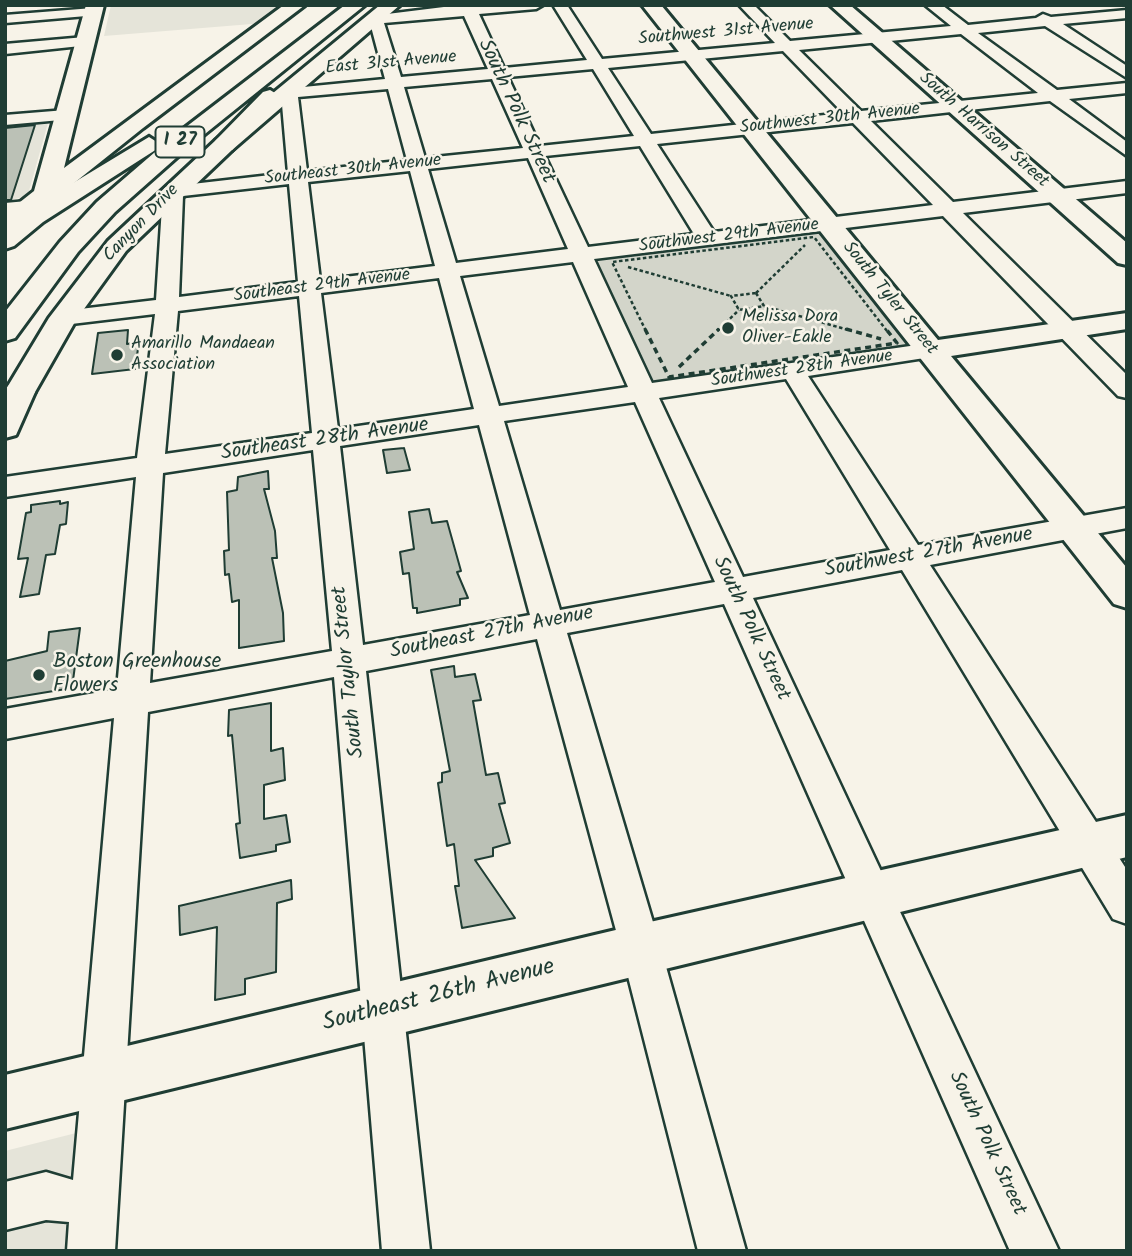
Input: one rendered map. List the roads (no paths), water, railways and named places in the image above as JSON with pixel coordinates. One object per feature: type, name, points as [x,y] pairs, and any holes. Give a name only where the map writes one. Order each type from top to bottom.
[{"type":"main road","points":[[26,203],[296,5]]},
{"type":"main road","points":[[270,50],[312,5]]},
{"type":"main road","name":"I 27","points":[[50,232],[88,192],[270,50],[333,5]]},
{"type":"main road","name":"South Tyler Street","points":[[651,5],[752,129],[821,230],[931,351],[1127,594]]},
{"type":"main road","name":"South Harrison Street","points":[[839,5],[1127,257]]},
{"type":"main road","points":[[5,226],[26,203],[77,121],[85,42],[94,9]]},
{"type":"main road","points":[[224,145],[274,92],[373,9]]},
{"type":"main road","name":"I 27","points":[[5,332],[69,247],[106,207],[177,145],[373,9]]},
{"type":"main road","name":"Canyon Drive","points":[[5,428],[12,401],[63,318],[117,246],[224,145],[289,93],[373,9]]},
{"type":"main road","points":[[254,120],[272,116],[292,121]]},
{"type":"main road","points":[[77,121],[135,123]]},
{"type":"main road","points":[[5,241],[34,217],[151,143]]},
{"type":"main road","name":"Southwest 28th Avenue","points":[[931,351],[1127,321]]},
{"type":"main road","name":"Southeast 26th Avenue","points":[[5,1102],[1108,840]]},
{"type":"street","points":[[5,7],[33,5]]},
{"type":"street","points":[[536,5],[373,9],[641,949],[722,1251]]},
{"type":"street","points":[[560,5],[708,239]]},
{"type":"street","points":[[746,5],[1127,390]]},
{"type":"street","points":[[932,5],[1127,151]]},
{"type":"street","points":[[1024,5],[1127,73]]},
{"type":"street","points":[[1117,5],[1127,13]]},
{"type":"street","name":"South Polk Street","points":[[468,8],[581,255],[656,385],[731,589],[1035,1251]]},
{"type":"street","points":[[5,19],[94,9]]},
{"type":"street","name":"Southwest 31st Avenue","points":[[497,73],[1127,13]]},
{"type":"street","points":[[5,49],[85,42]]},
{"type":"street","name":"East 31st Avenue","points":[[289,93],[497,73]]},
{"type":"street","name":"Southwest 30th Avenue","points":[[534,152],[1127,88]]},
{"type":"street","name":"South Taylor Street","points":[[289,93],[349,660],[406,1251]]},
{"type":"street","points":[[5,120],[77,121]]},
{"type":"street","name":"Southeast 30th Avenue","points":[[173,191],[534,152]]},
{"type":"street","name":"Southwest 29th Avenue","points":[[581,255],[708,239],[821,230],[947,209],[1127,187]]},
{"type":"street","points":[[90,1251],[150,466],[167,306],[173,191]]},
{"type":"street","name":"Southeast 29th Avenue","points":[[63,318],[581,255]]},
{"type":"street","name":"Southwest 28th Avenue","points":[[656,385],[793,371],[931,351]]},
{"type":"street","points":[[793,371],[911,557],[1108,840],[1127,905]]},
{"type":"street","name":"Southeast 28th Avenue","points":[[5,486],[490,416],[656,385]]},
{"type":"street","name":"Southwest 27th Avenue","points":[[731,589],[1127,518]]},
{"type":"street","name":"Southeast 27th Avenue","points":[[5,724],[731,589]]},
{"type":"street","points":[[5,1206],[46,1196],[65,1200]]},
{"type":"place","name":"Melissa Dora Oliver-Eakle","points":[[728,328]]},
{"type":"place","name":"Amarillo Mandaean Association","points":[[117,355]]},
{"type":"place","name":"Boston Greenhouse Flowers","points":[[39,675]]}]
